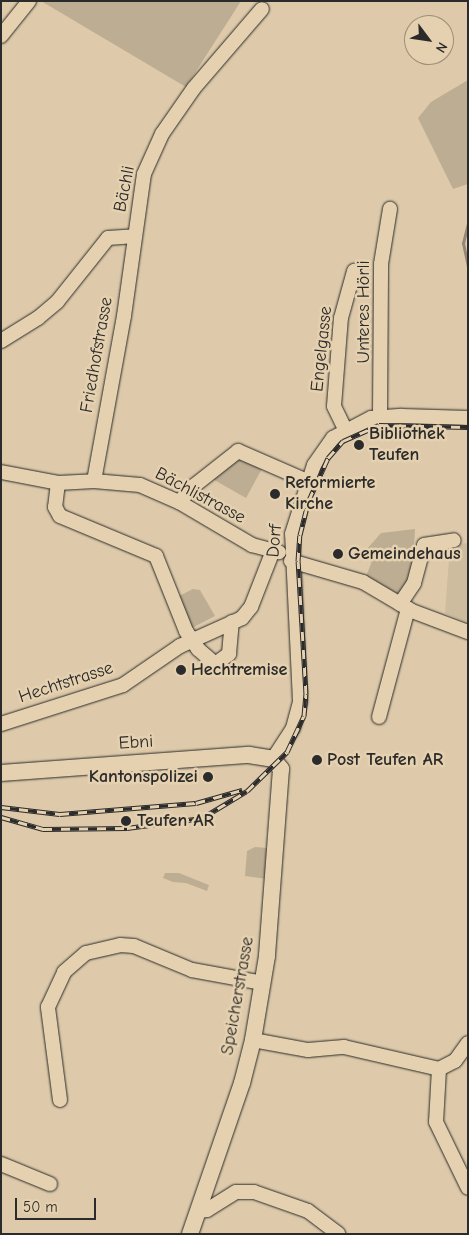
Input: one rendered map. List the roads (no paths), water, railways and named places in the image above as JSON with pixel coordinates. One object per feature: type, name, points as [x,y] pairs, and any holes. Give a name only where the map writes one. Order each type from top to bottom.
[{"type":"main road","name":"Ebni","points":[[1,774],[249,755],[273,759]]},
{"type":"main road","name":"Speicherstrasse","points":[[190,1234],[242,1082],[253,1040],[263,983],[281,775],[273,759]]},
{"type":"street","points":[[1,36],[16,21],[29,1]]},
{"type":"street","name":"Bächli","points":[[1,341],[38,318],[57,302],[108,238],[135,236],[144,174],[162,134],[233,38],[262,9]]},
{"type":"street","name":"Unteres Hörli","points":[[380,416],[382,264],[390,209]]},
{"type":"street","name":"Friedhofstrasse","points":[[94,481],[135,236]]},
{"type":"street","name":"Engelgasse","points":[[345,429],[334,406],[341,318],[354,271]]},
{"type":"street","name":"Dorf","points":[[273,759],[293,728],[300,701],[291,556],[292,534],[307,481],[325,447],[345,429],[380,416],[468,418]]},
{"type":"street","points":[[179,502],[195,485],[238,451],[307,481]]},
{"type":"street","name":"Bächlistrasse","points":[[1,472],[58,483],[94,481],[140,485],[179,502],[234,536],[272,553]]},
{"type":"street","points":[[58,483],[55,507],[60,516],[151,552],[160,562],[191,640],[210,660],[218,662],[229,654],[232,622]]},
{"type":"street","points":[[378,717],[404,607],[414,583],[424,545],[454,540]]},
{"type":"street","points":[[272,553],[291,556],[363,582],[404,607],[468,632]]},
{"type":"street","name":"Hechtstrasse","points":[[1,724],[123,685],[191,640],[242,618],[251,607],[272,553]]},
{"type":"street","points":[[60,1100],[48,1007],[64,972],[86,953],[120,945],[134,946],[192,970],[263,983]]},
{"type":"street","points":[[253,1040],[308,1050],[352,1049],[439,1069],[455,1061],[468,1043]]},
{"type":"street","points":[[439,1069],[436,1122],[468,1188]]},
{"type":"street","points":[[1,1164],[50,1184]]},
{"type":"street","points":[[198,1210],[207,1210],[236,1192],[254,1192],[308,1211],[338,1234]]},
{"type":"waterway","points":[[468,223],[463,243],[468,267]]},
{"type":"railway","points":[[1,817],[43,829],[127,828],[202,818],[247,791],[287,752],[304,716],[306,694],[298,561],[300,535],[309,500],[328,458],[343,441],[379,425],[468,427]]},
{"type":"railway","points":[[1,807],[60,814],[196,803],[242,790]]},
{"type":"place","name":"Bibliothek Teufen","points":[[359,445]]},
{"type":"place","name":"Reformierte Kirche","points":[[275,494]]},
{"type":"place","name":"Gemeindehaus","points":[[338,554]]},
{"type":"place","name":"Hechtremise","points":[[181,670]]},
{"type":"place","name":"Post Teufen AR","points":[[317,760]]},
{"type":"place","name":"Kantonspolizei","points":[[208,777]]},
{"type":"place","name":"Teufen AR","points":[[126,821]]}]
